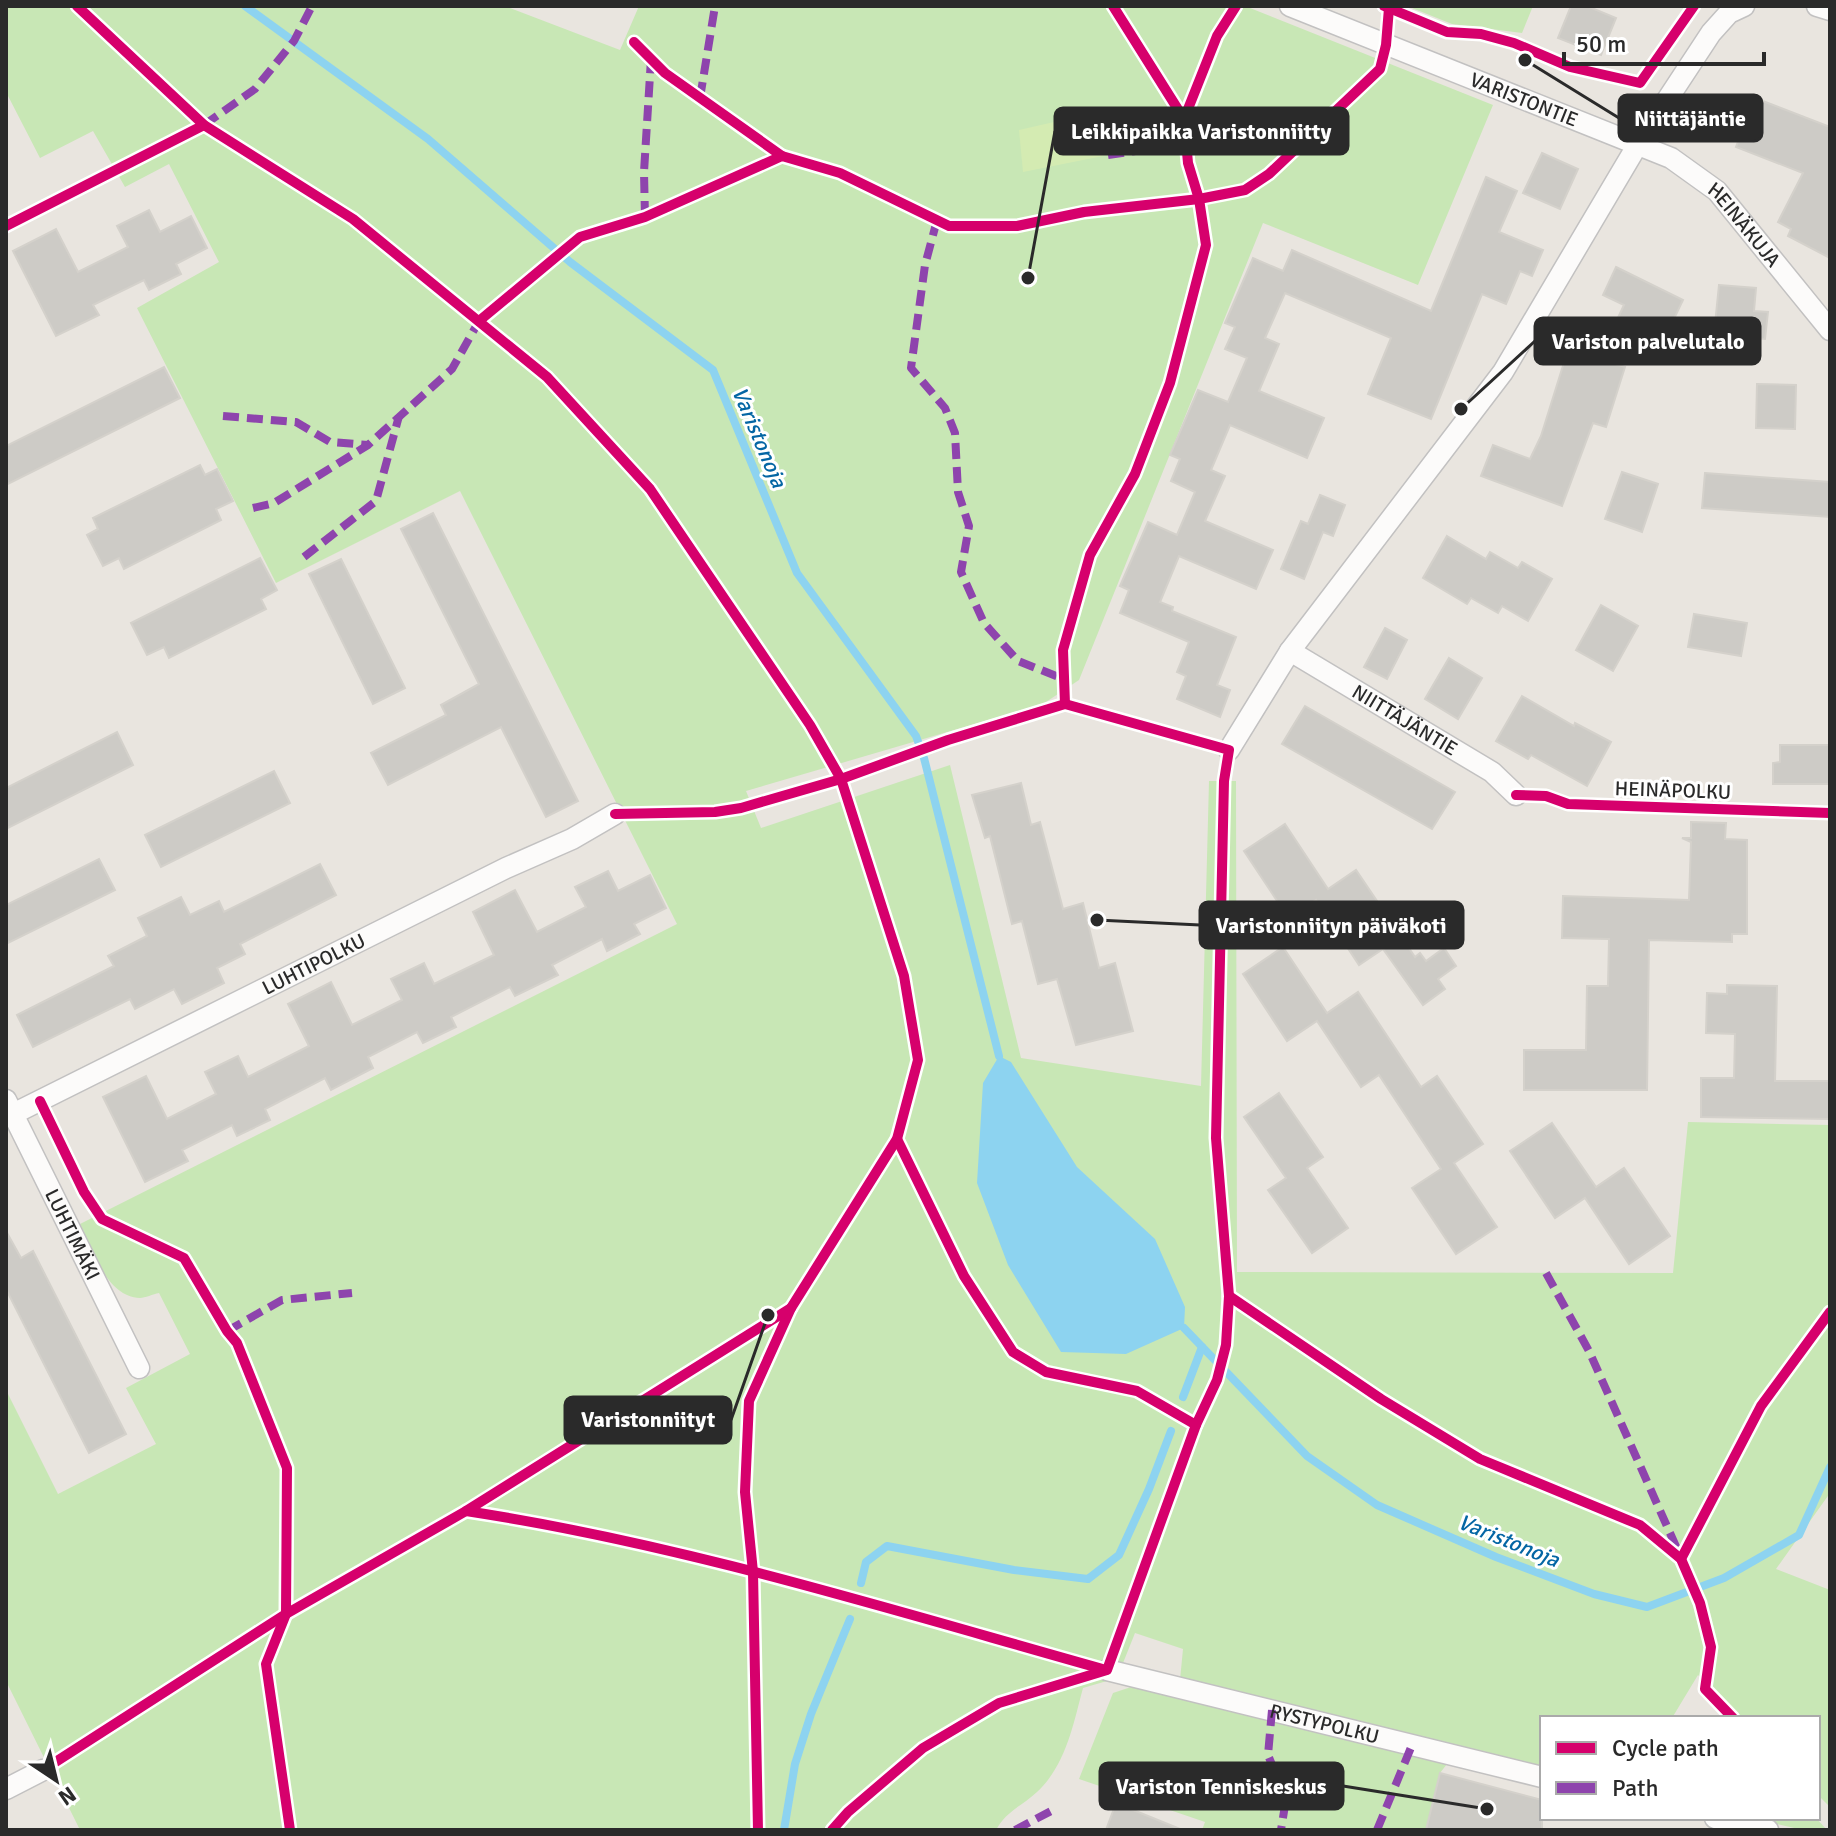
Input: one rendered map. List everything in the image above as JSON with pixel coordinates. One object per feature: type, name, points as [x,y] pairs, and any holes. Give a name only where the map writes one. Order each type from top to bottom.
[{"type":"street","name":"VARISTONTIE","points":[[1290,6],[1638,144]]},
{"type":"street","points":[[1229,750],[1290,651],[1503,372],[1638,144],[1711,33],[1729,13],[1744,6]]},
{"type":"street","points":[[1817,6],[1830,10]]},
{"type":"street","name":"HEINÄKUJA","points":[[1638,144],[1671,158],[1717,191],[1830,330]]},
{"type":"street","name":"NIITTÄJÄNTIE","points":[[1290,651],[1492,772],[1516,795]]},
{"type":"street","name":"LUHTIPOLKU","points":[[10,1107],[572,839],[615,814]]},
{"type":"street","name":"LUHTIMÄKI","points":[[10,1107],[139,1368]]},
{"type":"street","name":"RYSTYPOLKU","points":[[1107,1670],[1540,1777]]},
{"type":"street","points":[[6,1789],[43,1770]]},
{"type":"street","points":[[1724,1820],[1768,1830]]},
{"type":"lane","points":[[6,226],[100,178]]},
{"type":"green space","points":[[6,6],[505,6],[620,50],[639,6],[1245,6],[1493,105],[1418,285],[1263,223],[1079,680],[1043,704],[746,791],[761,828],[950,765],[1021,1058],[1201,1086],[1209,781],[1236,781],[1237,1272],[1673,1273],[1688,1122],[1830,1125],[1830,1493],[1776,1569],[1830,1590],[1830,1807],[1820,1797],[1820,1716],[1739,1716],[1698,1675],[1673,1716],[1540,1716],[1540,1768],[1180,1680],[1183,1649],[1135,1633],[1117,1678],[1083,1688],[1072,1730],[1055,1770],[1031,1797],[1009,1813],[996,1830],[80,1830],[6,1681],[6,1390],[58,1494],[156,1444],[126,1388],[190,1354],[159,1293],[140,1298],[128,1296],[118,1289],[102,1270],[80,1224],[677,924],[460,491],[276,583],[137,308],[219,262],[169,164],[125,187],[93,131],[40,158],[6,92]]},
{"type":"green space","points":[[1407,6],[1533,6],[1522,33],[1452,24]]},
{"type":"green space","points":[[1102,111],[1108,155],[1023,172],[1019,130]]},
{"type":"green space","points":[[1137,1685],[1447,1764],[1440,1773],[1426,1830],[1202,1830],[1205,1822],[1079,1779],[1113,1693]]},
{"type":"green space","points":[[1760,1820],[1818,1820],[1827,1830],[1803,1830]]},
{"type":"water","points":[[999,1056],[1011,1062],[1077,1167],[1155,1239],[1185,1307],[1184,1328],[1126,1354],[1061,1352],[1008,1265],[977,1183],[983,1083]]},
{"type":"building","points":[[1571,6],[1587,6],[1616,18],[1601,55],[1558,38]]},
{"type":"building","points":[[1755,98],[1830,127],[1830,258],[1788,236],[1791,229],[1778,222],[1803,173],[1736,147]]},
{"type":"building","points":[[1542,153],[1578,169],[1560,209],[1523,193]]},
{"type":"building","points":[[1486,177],[1517,191],[1499,232],[1543,250],[1532,276],[1520,271],[1506,304],[1482,294],[1431,419],[1368,394],[1391,338],[1285,293],[1265,338],[1279,344],[1259,391],[1324,418],[1307,458],[1230,425],[1211,470],[1225,476],[1205,521],[1273,550],[1256,589],[1179,556],[1160,602],[1173,607],[1172,611],[1236,637],[1217,685],[1230,690],[1220,717],[1177,699],[1186,676],[1177,672],[1189,642],[1120,613],[1129,590],[1120,586],[1148,522],[1177,535],[1195,492],[1171,481],[1180,459],[1170,455],[1198,390],[1228,402],[1247,358],[1225,349],[1235,327],[1225,323],[1253,258],[1283,271],[1292,250],[1431,311]]},
{"type":"building","points":[[149,210],[160,232],[191,216],[207,248],[176,264],[181,274],[149,290],[144,280],[93,305],[99,315],[56,336],[13,251],[56,229],[78,272],[128,247],[117,226]]},
{"type":"building","points":[[1616,267],[1683,300],[1661,346],[1615,324],[1624,305],[1603,295]]},
{"type":"building","points":[[1719,285],[1756,288],[1754,311],[1768,312],[1765,339],[1714,334]]},
{"type":"building","points":[[1582,354],[1625,367],[1606,427],[1593,423],[1562,506],[1481,476],[1493,445],[1530,459],[1541,436],[1566,356],[1580,361]]},
{"type":"building","points":[[164,367],[180,398],[6,485],[6,446]]},
{"type":"building","points":[[1757,384],[1796,385],[1795,429],[1756,428]]},
{"type":"building","points":[[200,465],[205,475],[217,469],[233,501],[216,509],[221,520],[124,569],[119,558],[103,566],[87,535],[98,529],[93,518]]},
{"type":"building","points":[[1622,472],[1658,484],[1642,532],[1605,519]]},
{"type":"building","points":[[1705,473],[1830,482],[1830,517],[1702,508]]},
{"type":"building","points":[[1320,495],[1345,505],[1333,536],[1323,532],[1304,579],[1281,569],[1301,521],[1308,524]]},
{"type":"building","points":[[433,513],[578,801],[546,817],[501,727],[388,785],[371,753],[446,715],[441,705],[479,684],[401,529]]},
{"type":"building","points":[[1447,536],[1486,559],[1490,552],[1518,568],[1522,562],[1552,579],[1528,621],[1502,606],[1498,613],[1471,598],[1467,604],[1423,578]]},
{"type":"building","points":[[260,558],[277,590],[261,599],[266,609],[169,658],[164,647],[147,655],[131,623]]},
{"type":"building","points":[[341,559],[405,688],[373,704],[309,574]]},
{"type":"building","points":[[1601,605],[1638,626],[1613,671],[1576,650]]},
{"type":"building","points":[[1694,614],[1747,623],[1741,656],[1688,647]]},
{"type":"building","points":[[1385,628],[1407,640],[1387,679],[1364,667]]},
{"type":"building","points":[[1449,658],[1482,678],[1458,719],[1425,699]]},
{"type":"building","points":[[1522,696],[1574,726],[1575,723],[1611,742],[1587,786],[1531,755],[1528,759],[1496,741]]},
{"type":"building","points":[[1305,706],[1455,792],[1432,829],[1282,744]]},
{"type":"building","points":[[117,732],[133,765],[6,829],[6,788]]},
{"type":"building","points":[[1780,745],[1830,745],[1830,784],[1773,784],[1773,763],[1780,762]]},
{"type":"building","points":[[274,771],[290,803],[161,867],[145,835]]},
{"type":"building","points":[[1021,783],[1031,825],[1040,822],[1063,909],[1083,903],[1099,968],[1115,963],[1133,1031],[1076,1045],[1057,979],[1038,984],[1022,921],[1012,924],[990,836],[985,838],[972,795]]},
{"type":"building","points":[[1691,822],[1726,823],[1725,839],[1747,840],[1747,934],[1732,934],[1732,942],[1649,940],[1647,1090],[1524,1090],[1524,1050],[1586,1050],[1587,986],[1608,986],[1609,939],[1562,938],[1563,896],[1689,900],[1691,842],[1682,838],[1691,838]]},
{"type":"building","points":[[1285,824],[1328,889],[1356,870],[1415,957],[1420,953],[1426,961],[1444,948],[1456,966],[1438,979],[1445,989],[1423,1005],[1383,949],[1359,965],[1316,900],[1289,919],[1244,851]]},
{"type":"building","points":[[99,859],[115,890],[6,944],[6,905]]},
{"type":"building","points":[[320,864],[336,895],[240,944],[245,954],[217,968],[224,983],[182,1004],[174,989],[135,1009],[130,999],[33,1047],[17,1015],[114,966],[108,956],[147,936],[138,918],[181,897],[190,915],[219,901],[224,912]]},
{"type":"building","points":[[608,871],[618,891],[650,875],[666,908],[634,924],[640,934],[607,951],[602,939],[552,965],[558,975],[515,996],[510,987],[451,1017],[456,1027],[423,1043],[417,1032],[368,1057],[373,1068],[331,1090],[325,1078],[265,1109],[270,1120],[237,1136],[232,1125],[182,1150],[188,1161],[145,1182],[103,1097],[146,1076],[167,1119],[216,1094],[205,1072],[238,1056],[248,1077],[309,1046],[288,1004],[331,982],[352,1025],[402,1000],[391,979],[424,963],[434,984],[494,955],[473,912],[515,890],[537,932],[586,907],[575,887]]},
{"type":"building","points":[[1283,947],[1327,1013],[1358,992],[1421,1087],[1437,1076],[1483,1144],[1454,1163],[1497,1227],[1456,1254],[1412,1188],[1441,1169],[1379,1075],[1361,1087],[1317,1021],[1287,1041],[1243,974]]},
{"type":"building","points":[[1727,985],[1777,986],[1775,1081],[1830,1081],[1830,1119],[1701,1117],[1701,1078],[1734,1078],[1735,1034],[1706,1033],[1707,993],[1727,994]]},
{"type":"building","points":[[1279,1093],[1323,1157],[1307,1168],[1348,1228],[1312,1253],[1268,1190],[1286,1178],[1244,1117]]},
{"type":"building","points":[[1552,1123],[1596,1187],[1624,1168],[1670,1236],[1629,1264],[1585,1198],[1555,1218],[1510,1151]]},
{"type":"building","points":[[6,1231],[21,1258],[33,1251],[126,1434],[89,1453],[6,1289]]},
{"type":"building","points":[[1440,1773],[1540,1799],[1542,1830],[1426,1830]]},
{"type":"building","points":[[1116,1803],[1180,1829],[1180,1830],[1106,1830]]},
{"type":"waterway","name":"Varistonoja","points":[[245,6],[428,139],[570,262],[713,370],[797,573],[916,736],[999,1056]]},
{"type":"waterway","name":"Varistonoja","points":[[1184,1328],[1307,1456],[1377,1505],[1496,1557],[1594,1594],[1647,1607],[1724,1578],[1799,1535],[1830,1467]]},
{"type":"waterway","points":[[1183,1397],[1202,1347]]},
{"type":"waterway","points":[[861,1583],[866,1562],[887,1546],[1014,1570],[1088,1579],[1119,1555],[1171,1431]]},
{"type":"waterway","points":[[784,1830],[795,1764],[811,1714],[850,1619]]},
{"type":"marked path","points":[[204,125],[255,89],[294,41],[312,6]]},
{"type":"marked path","points":[[700,98],[715,6]]},
{"type":"marked path","points":[[645,217],[644,172],[651,59]]},
{"type":"marked path","points":[[1108,155],[1184,144]]},
{"type":"marked path","points":[[937,220],[925,265],[911,368],[945,408],[955,433],[958,492],[969,526],[961,572],[984,623],[1018,661],[1064,679]]},
{"type":"marked path","points":[[253,508],[274,503],[368,445],[452,369],[479,321]]},
{"type":"marked path","points":[[223,416],[296,422],[330,442],[368,445]]},
{"type":"marked path","points":[[304,557],[376,501],[399,416]]},
{"type":"marked path","points":[[1546,1273],[1589,1351],[1678,1551]]},
{"type":"marked path","points":[[227,1331],[282,1300],[352,1293]]},
{"type":"marked path","points":[[1272,1710],[1268,1755],[1286,1799],[1281,1830]]},
{"type":"marked path","points":[[1377,1830],[1412,1745]]},
{"type":"marked path","points":[[1015,1830],[1053,1810]]},
{"type":"cycle path","points":[[77,6],[204,125],[353,219],[547,377],[650,489],[810,725],[841,779],[904,976],[918,1060],[897,1139],[791,1308],[749,1401],[745,1492],[753,1572],[758,1830]]},
{"type":"cycle path","points":[[1113,6],[1184,119]]},
{"type":"cycle path","points":[[615,814],[715,812],[741,808],[841,779],[948,740],[1065,704],[1063,650],[1090,555],[1135,474],[1170,383],[1206,245],[1199,199],[1188,163],[1184,119],[1217,36],[1236,6]]},
{"type":"cycle path","points":[[1384,6],[1447,32],[1481,34],[1514,43],[1570,67],[1640,83],[1694,6]]},
{"type":"cycle path","points":[[479,321],[580,237],[645,217],[782,156],[840,173],[949,226],[1017,226],[1084,212],[1199,199],[1245,190],[1269,174],[1380,69],[1386,45],[1389,8]]},
{"type":"cycle path","points":[[634,42],[665,73],[782,156]]},
{"type":"cycle path","points":[[6,226],[204,125]]},
{"type":"cycle path","points":[[1065,704],[1229,750],[1224,781],[1216,1138],[1229,1296],[1226,1345],[1217,1380],[1196,1425]]},
{"type":"cycle path","name":"HEINÄPOLKU","points":[[1516,795],[1546,796],[1568,804],[1830,813]]},
{"type":"cycle path","points":[[40,1101],[84,1192],[102,1219],[184,1258],[237,1343],[287,1468],[286,1614],[266,1664],[290,1830]]},
{"type":"cycle path","points":[[832,1830],[848,1812],[923,1748],[999,1703],[1107,1670],[1196,1425],[1137,1391],[1046,1372],[1013,1352],[964,1276],[897,1139]]},
{"type":"cycle path","points":[[1229,1296],[1381,1399],[1480,1459],[1640,1525],[1681,1559],[1700,1603],[1711,1647],[1705,1689],[1731,1716]]},
{"type":"cycle path","points":[[43,1770],[286,1614],[466,1511],[791,1308]]},
{"type":"cycle path","points":[[1681,1559],[1761,1406],[1830,1312]]},
{"type":"cycle path","points":[[466,1511],[628,1541],[708,1560],[1106,1670]]},
{"type":"place","name":"Niittäjäntie","points":[[1525,60]]},
{"type":"place","name":"Leikkipaikka Varistonniitty","points":[[1028,278]]},
{"type":"place","name":"Variston palvelutalo","points":[[1461,409]]},
{"type":"place","name":"Varistonniityn päiväkoti","points":[[1097,920]]},
{"type":"place","name":"Varistonniityt","points":[[768,1315]]},
{"type":"place","name":"Variston Tenniskeskus","points":[[1487,1809]]}]
